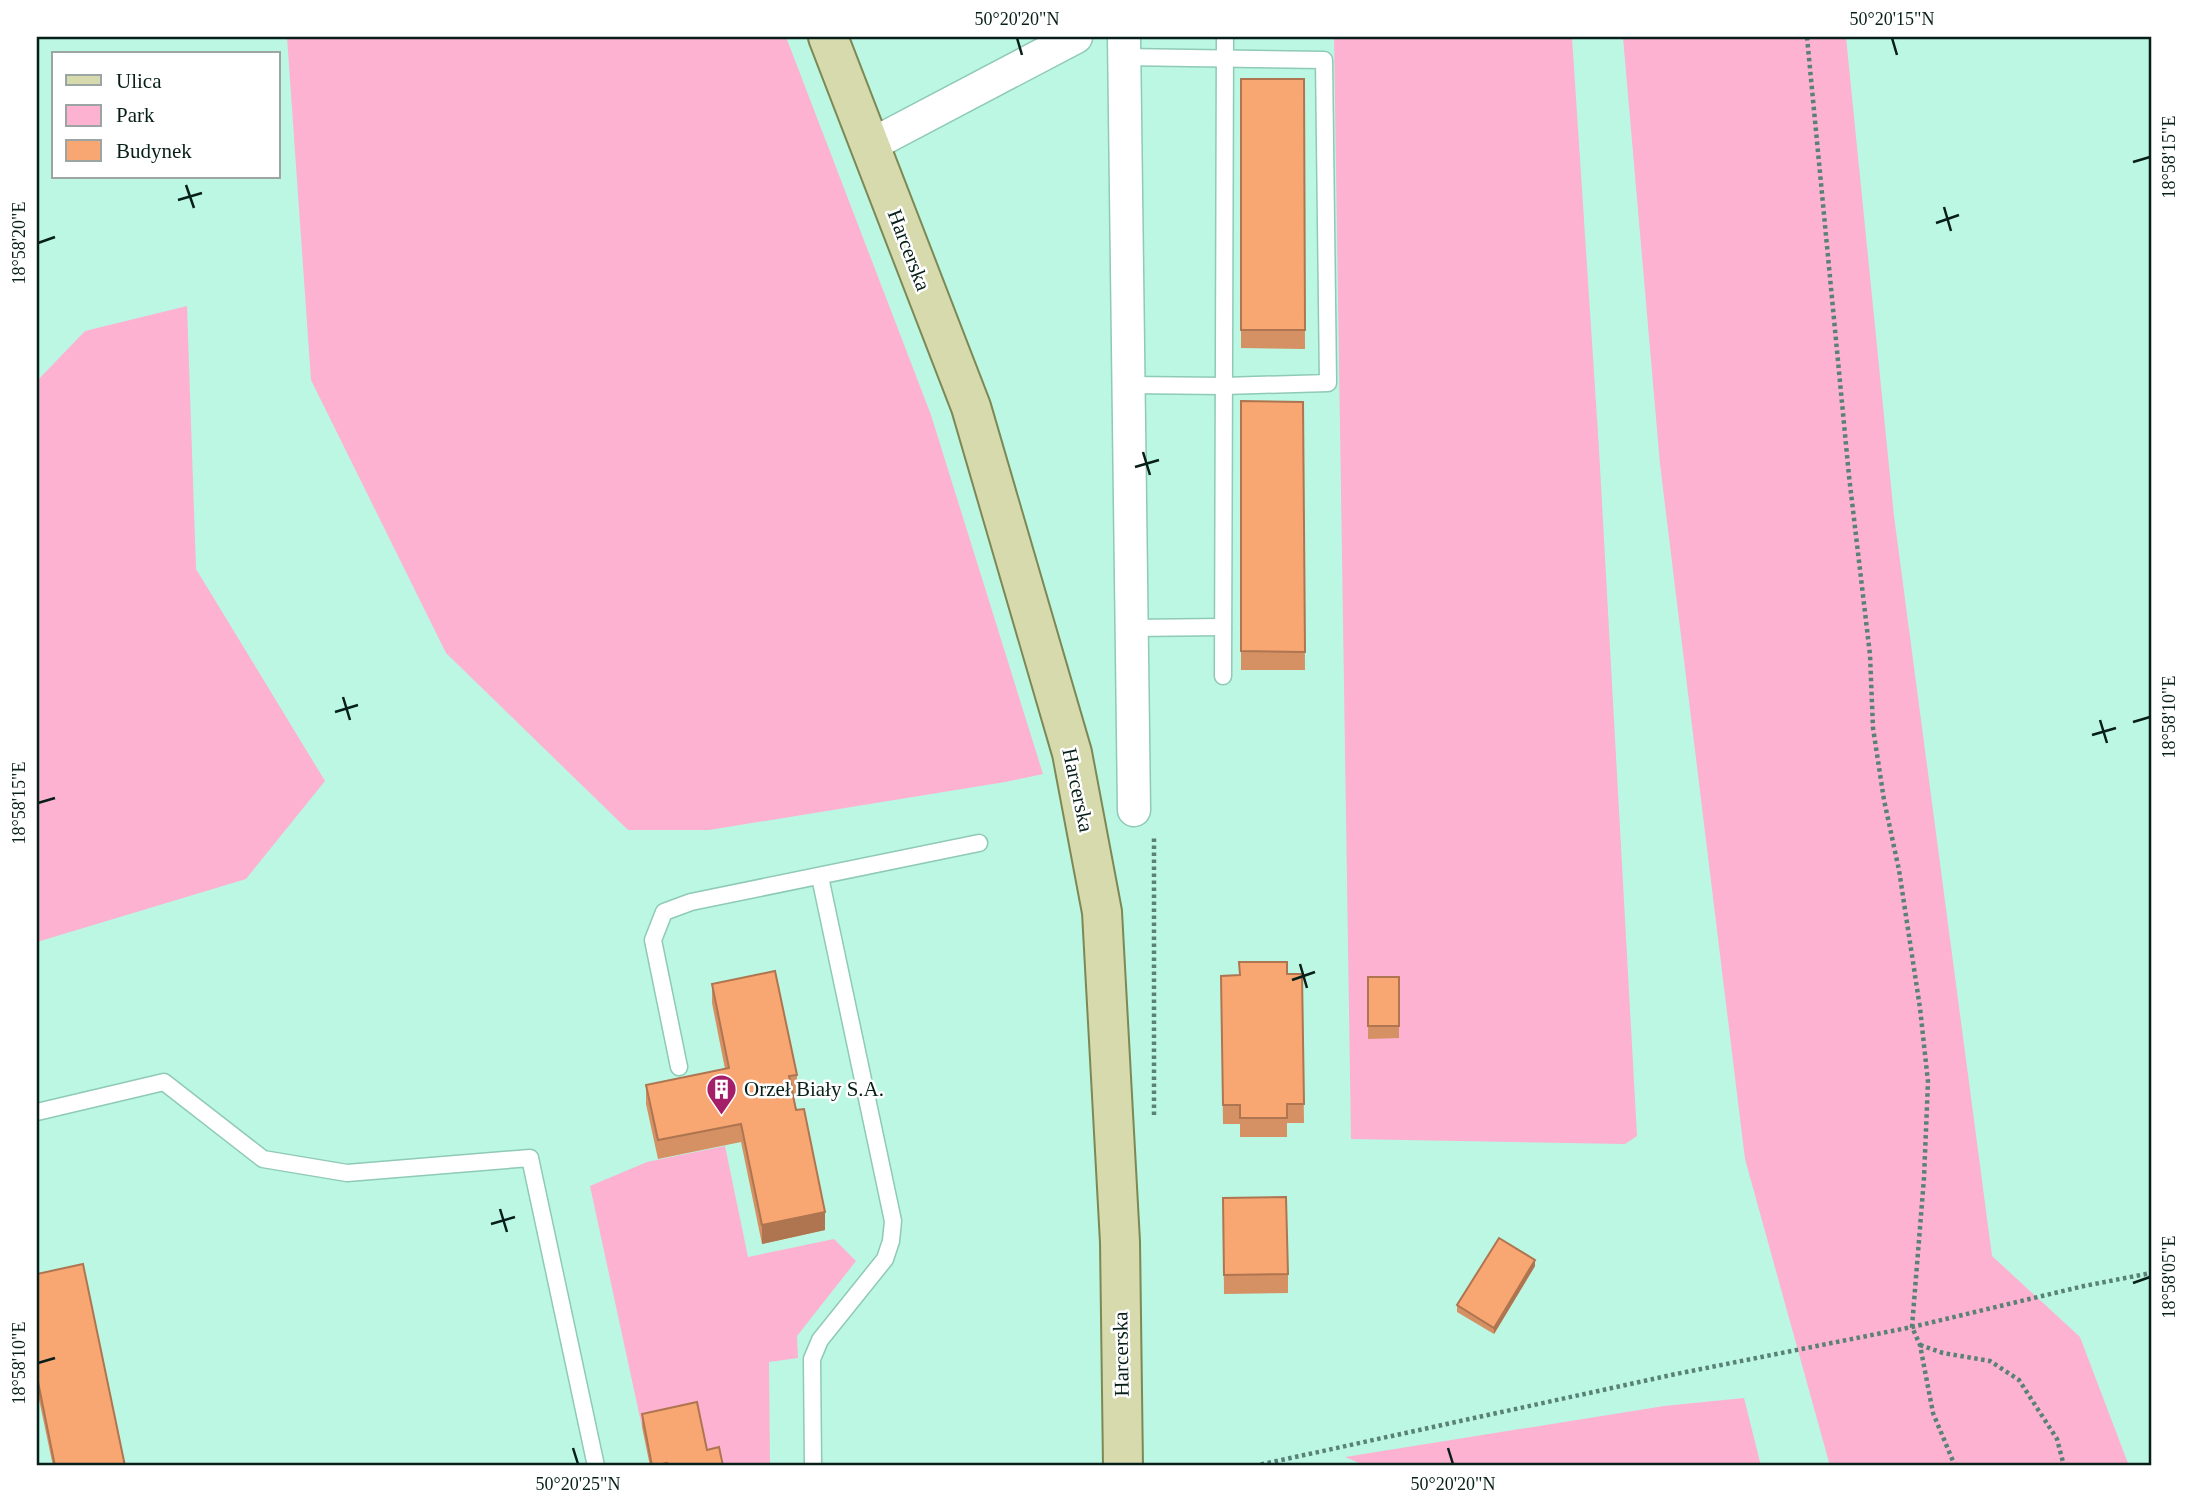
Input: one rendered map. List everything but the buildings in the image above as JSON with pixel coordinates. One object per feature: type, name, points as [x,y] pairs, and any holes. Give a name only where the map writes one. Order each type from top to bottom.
[{"type":"main road","name":"Harcerska","points":[[828,37],[971,407],[1072,753],[1102,912],[1119,1242],[1123,1466]]},
{"type":"street","points":[[869,146],[1076,37]]},
{"type":"street","points":[[1124,47],[1134,810]]},
{"type":"lane","points":[[1223,676],[1225,37]]},
{"type":"lane","points":[[1124,47],[1225,59],[1324,60],[1328,383],[1129,385]]},
{"type":"lane","points":[[1131,628],[1223,627]]},
{"type":"lane","points":[[679,1067],[653,940],[664,912],[691,902],[979,843]]},
{"type":"lane","points":[[813,1466],[813,1359],[820,1340],[884,1259],[891,1241],[893,1221],[820,877]]},
{"type":"lane","points":[[37,1112],[164,1082],[263,1159],[347,1173],[530,1158],[596,1466]]},
{"type":"path","points":[[1807,37],[1870,655],[1873,728],[1914,966],[1927,1082],[1924,1178],[1912,1327],[1920,1345],[1933,1413],[1955,1466]]},
{"type":"path","points":[[1154,837],[1154,1117]]},
{"type":"path","points":[[1254,1466],[1838,1340],[1912,1327],[2151,1273]]},
{"type":"path","points":[[1920,1345],[1943,1353],[1990,1361],[2020,1380],[2057,1439],[2064,1466]]},
{"type":"green space","points":[[287,37],[786,37],[931,415],[1043,774],[709,830],[628,830],[446,653],[311,380]]},
{"type":"green space","points":[[1334,37],[1572,37],[1599,449],[1637,1136],[1625,1144],[1351,1139]]},
{"type":"green space","points":[[1623,37],[1846,37],[1894,516],[1992,1256],[2080,1337],[2129,1466],[1830,1466],[1745,1159],[1660,464]]},
{"type":"green space","points":[[187,306],[196,569],[325,781],[246,879],[37,942],[37,381],[85,331]]},
{"type":"green space","points":[[725,1146],[748,1257],[834,1239],[856,1261],[797,1336],[798,1358],[769,1362],[770,1466],[721,1466],[642,1427],[590,1186],[647,1162]]},
{"type":"green space","points":[[1744,1398],[1761,1466],[1366,1466],[1345,1457],[1664,1406]]},
{"type":"place","name":"Orzeł Biały S.A.","points":[[721,1116]]}]
